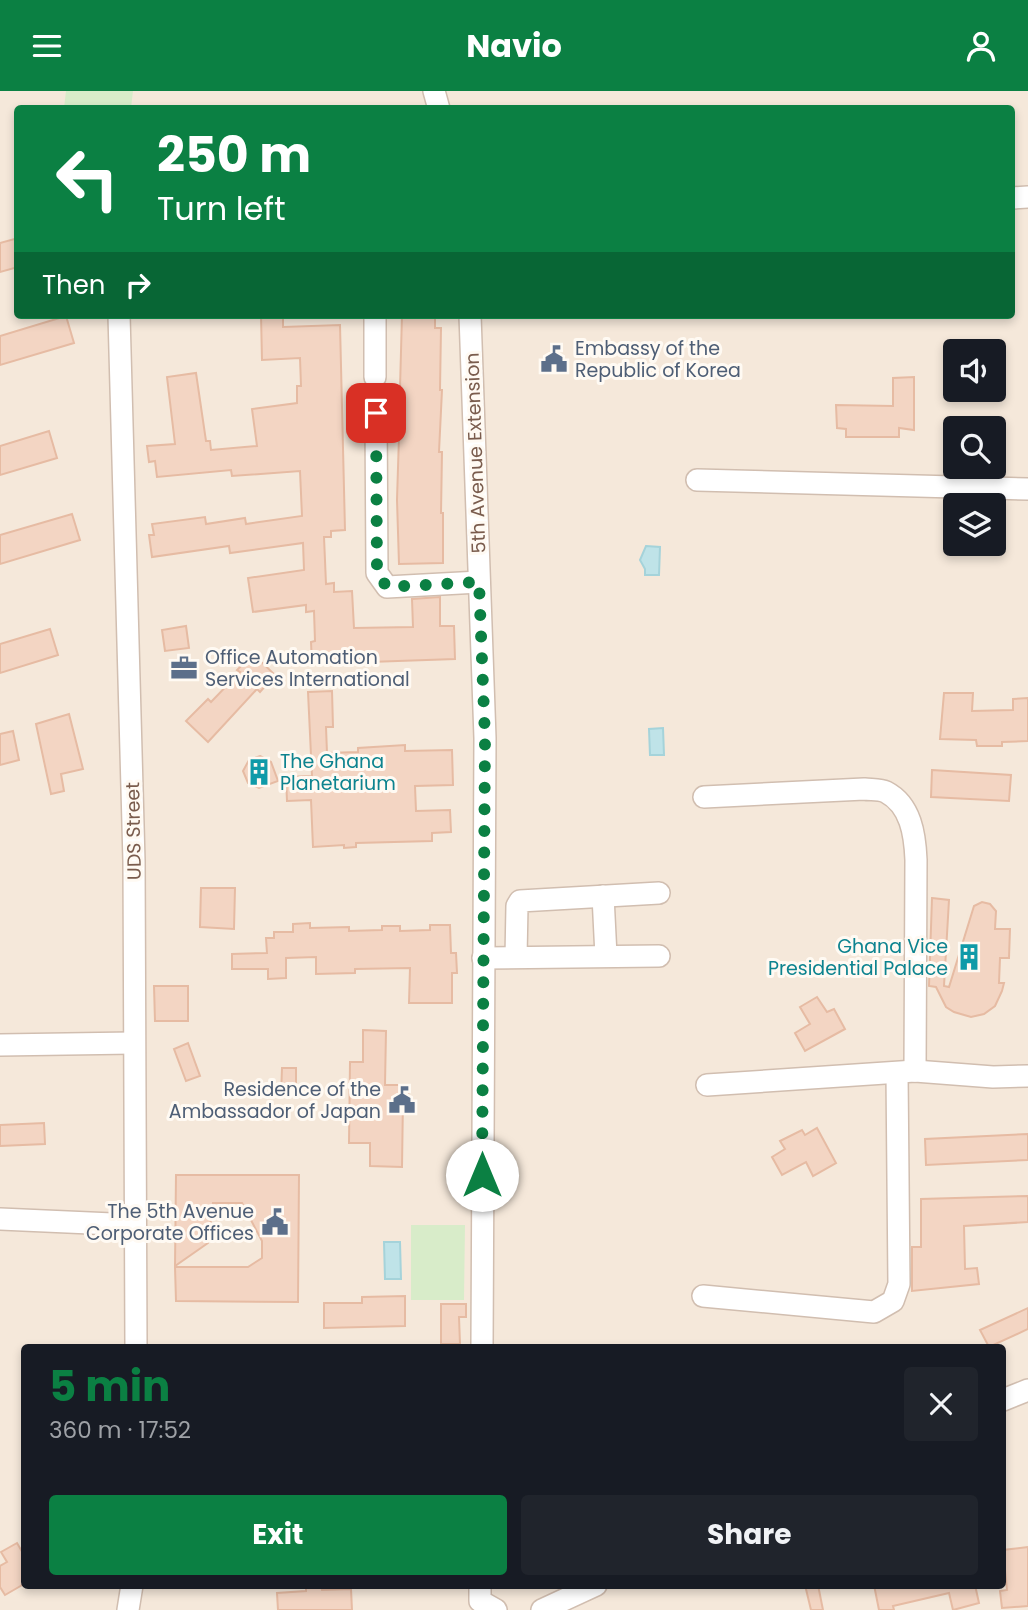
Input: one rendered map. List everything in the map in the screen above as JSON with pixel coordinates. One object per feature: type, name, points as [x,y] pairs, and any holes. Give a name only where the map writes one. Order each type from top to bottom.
[{"type":"street","name":"UDS Street","points":[[119,319],[134,861],[136,1344]]},
{"type":"street","points":[[375,319],[375,377]]},
{"type":"street","name":"5th Avenue Extension","points":[[470,319],[485,738],[482,1344]]},
{"type":"street","points":[[376,413],[377,573],[381,580],[387,587],[479,582]]},
{"type":"street","points":[[697,479],[1028,489]]},
{"type":"street","points":[[704,797],[864,789],[884,791],[901,804],[911,823],[915,839],[898,1284],[893,1301],[874,1312],[704,1296]]},
{"type":"street","points":[[516,957],[517,906],[526,898],[659,893]]},
{"type":"street","points":[[603,896],[606,956]]},
{"type":"street","points":[[483,958],[659,956]]},
{"type":"street","points":[[0,1045],[133,1043]]},
{"type":"street","points":[[707,1085],[906,1072],[993,1077],[1028,1076]]},
{"type":"street","points":[[0,1219],[135,1225]]},
{"type":"street","points":[[1006,1399],[1028,1390]]},
{"type":"street","points":[[128,1610],[131,1589]]},
{"type":"street","points":[[480,1589],[480,1601],[496,1610]]},
{"type":"street","points":[[542,1610],[587,1589]]},
{"type":"shaded area","points":[[0,91],[1028,91],[1028,1610],[0,1610]]},
{"type":"green space","points":[[66,91],[133,91],[131,105],[64,105]]},
{"type":"green space","points":[[411,1225],[465,1225],[464,1300],[411,1300]]},
{"type":"water","points":[[646,546],[660,547],[659,575],[645,575],[640,560]]},
{"type":"water","points":[[663,728],[664,755],[650,755],[649,729]]},
{"type":"water","points":[[384,1242],[400,1242],[401,1279],[385,1279]]},
{"type":"building","points":[[14,239],[14,268],[0,272],[0,243]]},
{"type":"building","points":[[56,319],[67,319],[74,343],[0,365],[0,336]]},
{"type":"building","points":[[261,319],[283,319],[283,327],[340,325],[345,530],[331,531],[331,537],[324,537],[326,584],[334,583],[334,592],[352,591],[354,628],[413,627],[412,599],[440,597],[440,626],[454,626],[455,659],[312,664],[311,642],[315,641],[314,611],[306,612],[306,605],[253,612],[248,578],[304,570],[303,543],[230,553],[229,546],[152,557],[149,535],[154,535],[152,524],[205,517],[206,524],[245,518],[246,524],[302,516],[300,471],[232,476],[231,470],[157,477],[155,461],[149,462],[147,446],[175,444],[167,377],[196,373],[206,441],[210,441],[211,450],[257,446],[252,409],[297,403],[297,386],[301,386],[300,358],[262,360]]},
{"type":"building","points":[[402,319],[435,319],[435,328],[441,328],[439,452],[442,452],[443,563],[399,564],[399,436],[396,436]]},
{"type":"building","points":[[914,377],[914,430],[899,428],[899,437],[846,437],[846,429],[837,428],[836,405],[893,406],[893,378]]},
{"type":"building","points":[[49,431],[57,458],[0,475],[0,446]]},
{"type":"building","points":[[72,514],[80,540],[0,564],[0,535]]},
{"type":"building","points":[[186,626],[189,648],[165,651],[162,630]]},
{"type":"building","points":[[50,629],[58,655],[0,673],[0,644]]},
{"type":"building","points":[[253,654],[275,675],[260,692],[257,689],[208,742],[186,721],[208,699],[211,702]]},
{"type":"building","points":[[332,691],[333,727],[326,727],[327,753],[358,752],[358,748],[405,745],[405,751],[452,750],[453,785],[415,786],[416,811],[450,810],[451,832],[432,833],[432,841],[356,843],[356,847],[344,848],[344,845],[313,847],[311,800],[287,801],[286,777],[312,776],[308,692]]},
{"type":"building","points":[[944,693],[973,693],[972,711],[1013,710],[1013,699],[1028,698],[1028,741],[1002,742],[1002,746],[977,746],[976,740],[940,739]]},
{"type":"building","points":[[69,714],[83,769],[61,774],[64,791],[51,794],[36,724]]},
{"type":"building","points":[[13,731],[19,760],[0,765],[0,734]]},
{"type":"building","name":"The Ghana Planetarium","points":[[260,756],[271,762],[278,781],[259,788],[248,783],[243,771],[249,760]]},
{"type":"building","points":[[932,770],[1011,775],[1009,801],[931,797]]},
{"type":"building","points":[[201,888],[235,888],[234,929],[200,927]]},
{"type":"building","name":"Ghana Vice Presidential Palace","points":[[932,898],[949,900],[944,986],[949,987],[974,906],[982,902],[990,904],[996,911],[995,929],[1010,929],[1009,958],[1000,958],[999,983],[1004,983],[1002,991],[995,1006],[984,1014],[971,1017],[954,1012],[946,1007],[936,987],[929,986]]},
{"type":"building","points":[[310,923],[310,928],[349,927],[349,931],[382,930],[382,926],[400,926],[400,931],[430,930],[430,925],[450,925],[451,953],[456,953],[457,973],[452,973],[452,1003],[409,1003],[410,968],[355,969],[355,973],[316,974],[316,957],[286,958],[286,978],[268,979],[268,969],[232,969],[232,954],[267,953],[266,938],[274,938],[274,932],[293,932],[293,924]]},
{"type":"building","points":[[154,986],[188,986],[188,1021],[155,1021]]},
{"type":"building","points":[[817,997],[827,1012],[834,1009],[845,1029],[805,1051],[795,1033],[810,1024],[800,1007]]},
{"type":"building","points":[[363,1030],[386,1031],[385,1085],[409,1085],[408,1099],[403,1099],[402,1167],[370,1166],[370,1143],[349,1143],[350,1062],[363,1062]]},
{"type":"building","points":[[188,1043],[200,1076],[186,1081],[174,1049]]},
{"type":"building","points":[[282,1068],[296,1068],[296,1096],[281,1096]]},
{"type":"building","points":[[44,1123],[45,1144],[0,1146],[0,1125]]},
{"type":"building","points":[[817,1128],[836,1163],[813,1176],[806,1162],[782,1175],[772,1157],[785,1149],[780,1141],[802,1130],[805,1135]]},
{"type":"building","points":[[1028,1134],[1028,1160],[926,1165],[925,1139]]},
{"type":"building","name":"The 5th Avenue Corporate Offices","points":[[176,1175],[299,1175],[298,1302],[176,1301],[175,1267],[248,1267],[262,1258],[262,1241],[242,1203],[213,1203],[208,1243],[175,1266]]},
{"type":"building","points":[[1028,1196],[1028,1222],[964,1226],[965,1269],[977,1268],[979,1284],[912,1291],[912,1247],[921,1247],[921,1199]]},
{"type":"building","points":[[405,1296],[405,1326],[324,1328],[324,1303],[362,1303],[362,1297]]},
{"type":"building","points":[[441,1304],[466,1304],[466,1317],[459,1317],[460,1344],[441,1344]]},
{"type":"building","points":[[1028,1308],[1028,1329],[996,1344],[987,1344],[980,1330]]},
{"type":"building","points":[[17,1543],[21,1550],[21,1586],[5,1595],[0,1587],[0,1566],[7,1562],[1,1552]]},
{"type":"building","points":[[1028,1547],[1028,1606],[1002,1608],[1000,1591],[1007,1590],[1006,1550]]},
{"type":"building","points":[[351,1589],[352,1610],[278,1610],[277,1593]]},
{"type":"building","points":[[806,1589],[819,1589],[823,1610],[811,1610]]},
{"type":"building","points":[[875,1589],[976,1589],[979,1603],[953,1610],[949,1593],[893,1606],[894,1610],[879,1610]]},
{"type":"place","name":"Embassy of the Republic of Korea","points":[[554,359]]},
{"type":"place","name":"Office Automation Services International","points":[[184,668]]},
{"type":"place","name":"The Ghana Planetarium","points":[[259,772]]},
{"type":"place","name":"Ghana Vice Presidential Palace","points":[[969,957]]},
{"type":"place","name":"Residence of the Ambassador of Japan","points":[[402,1100]]},
{"type":"place","name":"The 5th Avenue Corporate Offices","points":[[275,1222]]},
{"type":"route","points":[[376,413],[377,573],[381,580],[387,587],[479,582],[485,738],[482,1175]]}]
